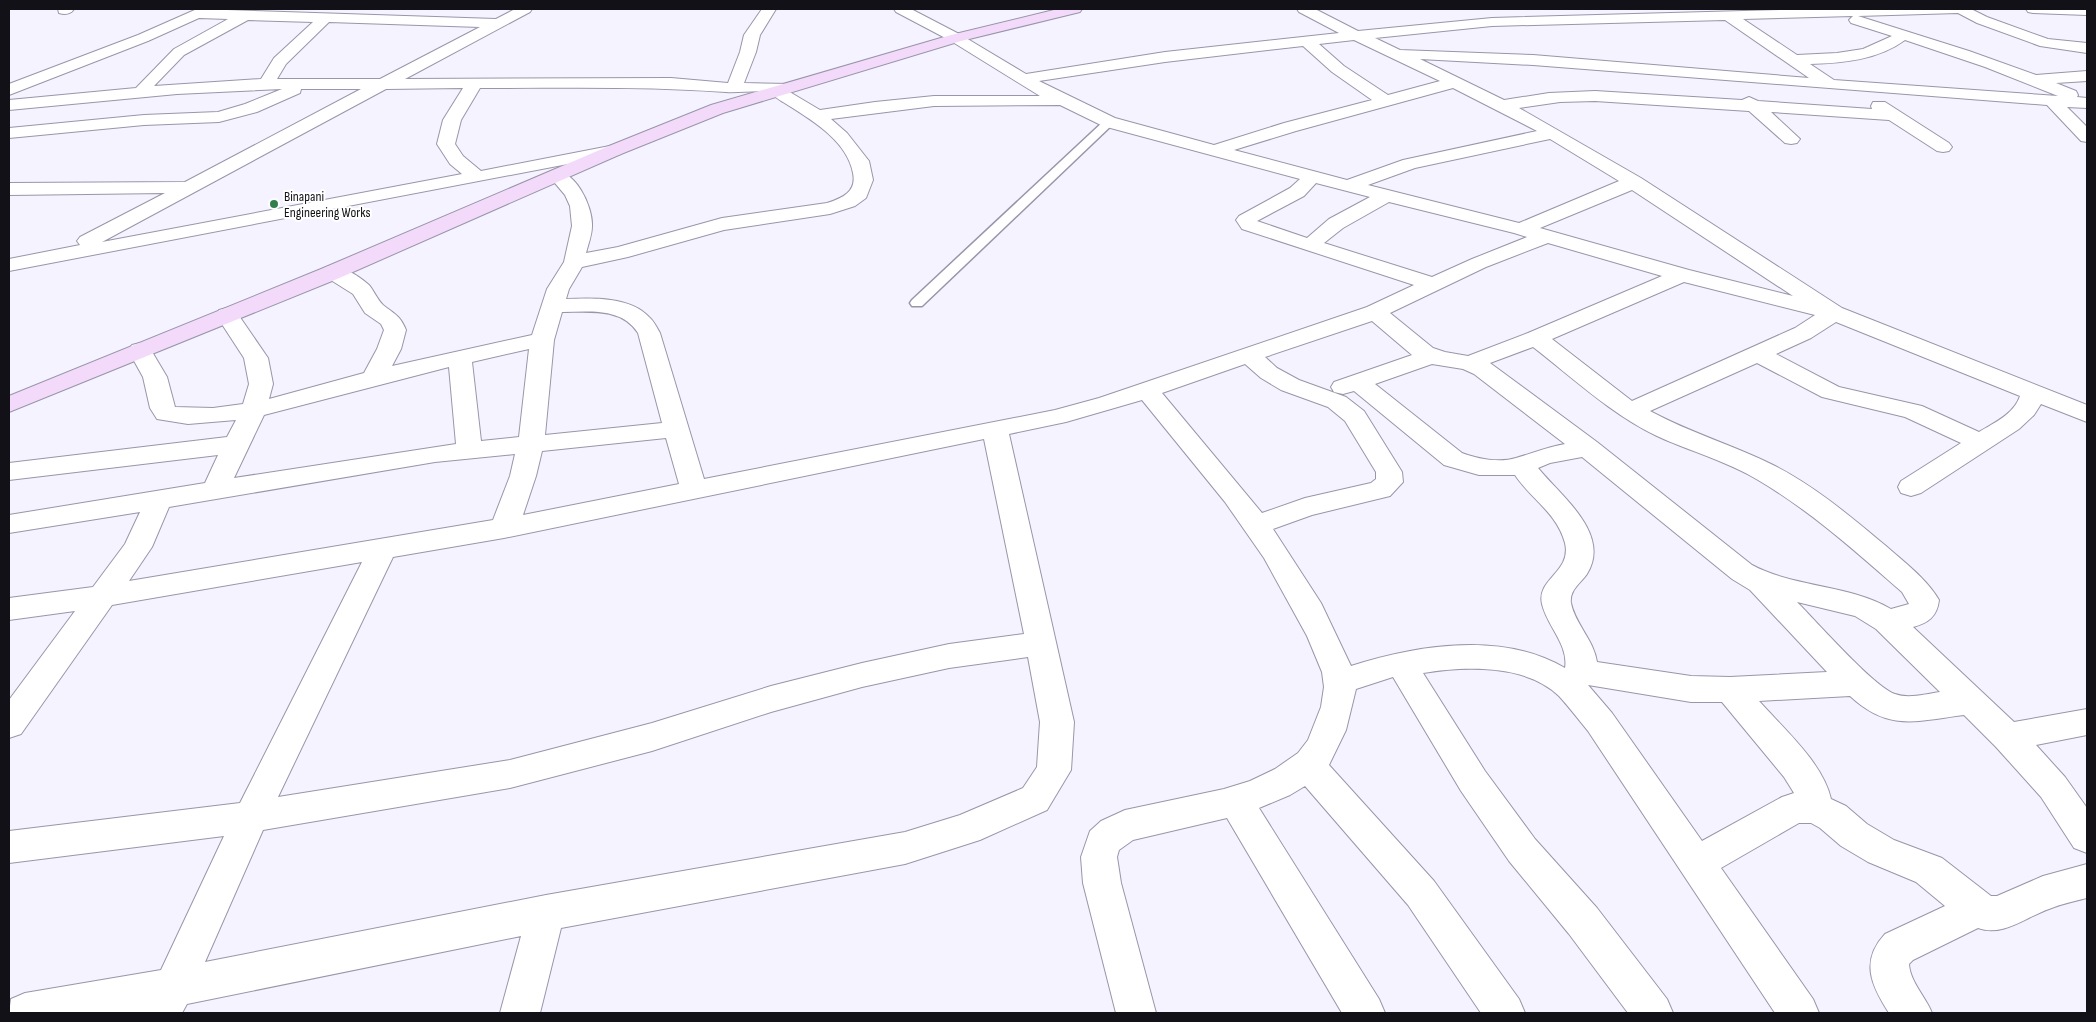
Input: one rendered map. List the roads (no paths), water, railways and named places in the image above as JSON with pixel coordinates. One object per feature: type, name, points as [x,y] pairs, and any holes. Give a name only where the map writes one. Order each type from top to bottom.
[{"type":"main road","points":[[9,405],[334,272],[615,150],[717,109],[956,38],[1075,9]]},
{"type":"street","points":[[9,277],[134,218],[282,137],[525,9]]},
{"type":"street","points":[[734,88],[748,52],[752,35],[769,9]]},
{"type":"street","points":[[901,9],[956,38],[1062,101],[1109,122],[1348,186],[1521,229],[1682,275],[1834,313],[2026,388],[2087,414]]},
{"type":"street","points":[[1304,9],[1502,106],[1552,133],[1634,182],[1834,313]]},
{"type":"street","points":[[1788,9],[1804,13]]},
{"type":"street","points":[[1023,79],[1165,57],[1492,22],[1855,11],[1961,9],[1982,20],[2045,43],[2087,48]]},
{"type":"street","points":[[2033,9],[2087,11]]},
{"type":"street","points":[[9,90],[33,79],[143,38],[203,11],[245,15],[497,23]]},
{"type":"street","points":[[1830,13],[1961,52],[2035,79],[2087,102]]},
{"type":"street","points":[[141,92],[165,64],[179,52],[245,15]]},
{"type":"street","points":[[1727,15],[1794,60],[1894,115],[1943,147]]},
{"type":"street","points":[[266,84],[280,61],[325,18]]},
{"type":"street","points":[[1794,60],[1859,54],[1890,44],[1904,35]]},
{"type":"street","points":[[1306,42],[1338,69],[1385,101]]},
{"type":"street","points":[[1395,54],[1466,55],[1839,86],[2087,102]]},
{"type":"street","points":[[1610,67],[1635,98]]},
{"type":"street","points":[[1721,75],[1791,139]]},
{"type":"street","points":[[2035,79],[2087,76]]},
{"type":"street","points":[[9,80],[33,79]]},
{"type":"street","points":[[9,105],[141,92],[266,84],[386,82],[671,83],[734,88],[780,89],[817,116],[840,137],[860,162],[864,180],[859,194],[848,202],[830,208],[722,224],[621,253],[574,262]]},
{"type":"street","points":[[475,83],[452,120],[446,144],[456,160],[476,177]]},
{"type":"street","points":[[1216,150],[1290,127],[1453,83]]},
{"type":"street","points":[[9,133],[144,120],[219,117],[251,108],[308,84]]},
{"type":"street","points":[[1502,106],[1533,99],[1563,96],[1635,98],[1894,115]]},
{"type":"street","points":[[2052,100],[2087,137]]},
{"type":"street","points":[[817,116],[875,107],[934,101],[1062,101]]},
{"type":"street","points":[[1348,186],[1410,164],[1552,133]]},
{"type":"street","points":[[9,264],[359,200],[615,150]]},
{"type":"street","points":[[504,528],[523,476],[531,443],[542,340],[558,289],[574,262],[582,226],[580,206],[573,193],[558,176]]},
{"type":"street","points":[[1312,176],[1297,192],[1246,220],[1249,225],[1258,230],[1434,285]]},
{"type":"street","points":[[1521,229],[1634,182]]},
{"type":"street","points":[[9,189],[188,188]]},
{"type":"street","points":[[1311,246],[1328,228],[1386,195]]},
{"type":"street","points":[[9,609],[103,596],[504,528],[1057,417],[1108,403],[1375,312],[1479,263],[1547,236]]},
{"type":"street","points":[[334,272],[361,290],[373,308],[391,321],[394,330],[389,349],[374,378]]},
{"type":"street","points":[[1375,312],[1422,351],[1446,360],[1472,362],[1536,338],[1682,275]]},
{"type":"street","points":[[553,306],[604,306],[624,310],[639,319],[649,333],[694,489]]},
{"type":"street","points":[[1630,411],[1803,333],[1834,313]]},
{"type":"street","points":[[216,490],[254,410],[261,384],[256,358],[227,315]]},
{"type":"street","points":[[1536,338],[1630,411],[1665,430],[1765,472],[1803,495],[1842,524],[1912,585],[1924,600],[1923,609],[1913,616],[1887,621]]},
{"type":"street","points":[[140,350],[152,370],[158,388],[160,405],[166,414],[195,418],[254,410],[460,357],[542,340]]},
{"type":"street","points":[[1758,354],[1832,392],[1913,411],[1942,423],[1980,443]]},
{"type":"street","points":[[1250,355],[1269,373],[1290,385],[1337,402],[1356,416],[1389,472],[1390,482],[1380,490],[1306,507],[1257,525]]},
{"type":"street","points":[[1321,395],[1432,356]]},
{"type":"street","points":[[460,357],[469,450]]},
{"type":"street","points":[[1472,362],[1515,392],[1588,448],[1742,572],[1760,582],[1782,589],[1814,594],[1865,608],[1887,621],[2008,736],[2053,787],[2087,837]]},
{"type":"street","points":[[1358,382],[1454,458],[1467,466],[1483,469],[1523,466],[1526,462],[1588,448]]},
{"type":"street","points":[[2026,388],[2087,395]]},
{"type":"street","points":[[1911,487],[2010,424],[2024,412],[2032,401],[2026,388]]},
{"type":"street","points":[[1136,1013],[1102,883],[1099,857],[1103,842],[1114,832],[1125,826],[1236,801],[1279,785],[1316,756],[1336,712],[1341,682],[1319,630],[1294,581],[1257,525],[1229,487],[1147,390]]},
{"type":"street","points":[[9,524],[158,501],[315,473],[469,450],[677,429]]},
{"type":"street","points":[[24,1013],[168,1000],[546,913],[905,848],[967,829],[1035,799],[1054,770],[1057,722],[995,429]]},
{"type":"street","points":[[9,471],[124,460],[237,444]]},
{"type":"street","points":[[1523,466],[1526,472],[1551,496],[1571,524],[1579,544],[1581,560],[1573,573],[1561,586],[1556,600],[1561,617],[1581,656],[1574,679],[1600,722],[1799,1013]]},
{"type":"street","points":[[9,724],[138,547],[158,501]]},
{"type":"street","points":[[168,1000],[251,817],[382,550]]},
{"type":"street","points":[[1760,582],[1857,683],[1876,700],[1891,707],[1905,709],[1972,702]]},
{"type":"street","points":[[9,847],[251,817],[510,774],[652,737],[771,699],[862,675],[949,656],[1041,643]]},
{"type":"street","points":[[1341,682],[1389,666],[1441,658],[1502,658],[1536,666],[1574,679],[1691,689],[1730,690],[1857,683]]},
{"type":"street","points":[[1401,664],[1472,781],[1517,843],[1583,921],[1653,1013]]},
{"type":"street","points":[[1730,690],[1796,767],[1811,789],[1815,808]]},
{"type":"street","points":[[2008,736],[2087,722]]},
{"type":"street","points":[[1306,764],[1421,893],[1505,1013]]},
{"type":"street","points":[[1236,801],[1365,1013]]},
{"type":"street","points":[[1696,863],[1794,808],[1815,808],[1833,817],[1854,835],[1881,852],[1929,870],[1978,909],[1988,914],[1999,913],[2043,893],[2087,881]]},
{"type":"street","points":[[1912,1013],[1895,987],[1889,968],[1891,956],[1899,947],[1978,909]]},
{"type":"street","points":[[520,1013],[546,913]]},
{"type":"lane","points":[[917,303],[1109,122]]},
{"type":"place","name":"Binapani Engineering Works","points":[[274,204]]}]
